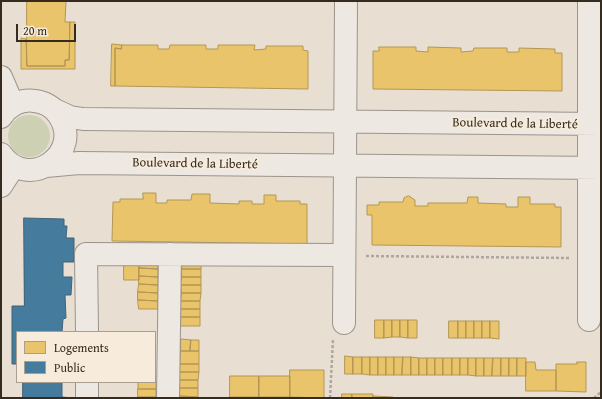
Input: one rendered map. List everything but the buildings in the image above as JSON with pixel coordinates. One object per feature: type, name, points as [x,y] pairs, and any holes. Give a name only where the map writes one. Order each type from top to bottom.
[{"type":"street","points":[[344,323],[346,1]]},
{"type":"street","name":"Boulevard de la Liberté","points":[[589,1],[595,124],[595,168],[589,258],[589,320]]},
{"type":"street","points":[[1,77],[7,110]]},
{"type":"street","name":"Boulevard de la Liberté","points":[[7,110],[23,101],[33,100],[43,102],[70,117],[83,119],[595,124]]},
{"type":"street","points":[[46,166],[58,157],[65,143],[65,128],[62,119],[56,110]]},
{"type":"street","points":[[1,186],[8,160]]},
{"type":"street","name":"Boulevard de la Liberté","points":[[8,160],[27,170],[37,170],[46,166],[79,163],[595,168]]},
{"type":"street","points":[[87,331],[86,254],[344,256]]},
{"type":"street","points":[[168,398],[170,254]]},
{"type":"street","points":[[87,383],[87,398]]},
{"type":"path","points":[[344,256],[589,258]]},
{"type":"path","points":[[330,398],[333,329],[344,323]]},
{"type":"path","points":[[594,398],[601,392]]},
{"type":"green space","points":[[29,115],[44,121],[50,136],[44,151],[29,157],[14,151],[8,136],[14,121]]}]
